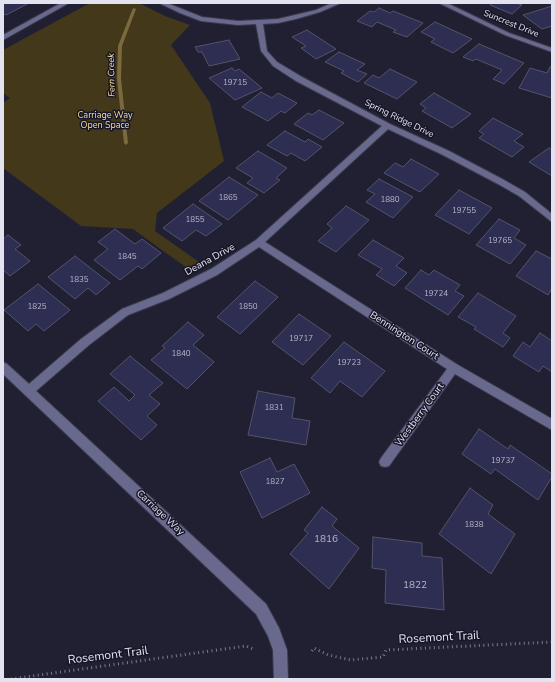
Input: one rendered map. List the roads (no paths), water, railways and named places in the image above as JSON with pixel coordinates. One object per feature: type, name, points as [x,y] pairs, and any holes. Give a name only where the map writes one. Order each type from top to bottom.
[{"type":"street","points":[[3,38],[66,3]]},
{"type":"street","points":[[162,3],[182,12],[201,18],[225,22],[259,22],[294,18],[338,3]]},
{"type":"street","name":"Suncrest Drive","points":[[442,3],[507,34],[552,50]]},
{"type":"street","name":"Spring Ridge Drive","points":[[259,22],[264,52],[275,64],[299,79],[387,126],[446,153],[501,182],[522,194],[552,219]]},
{"type":"street","name":"Deana Drive","points":[[29,391],[85,342],[126,312],[166,296],[214,272],[259,242],[387,126]]},
{"type":"street","name":"Bennington Court","points":[[259,242],[454,368],[552,425]]},
{"type":"street","name":"Carriage Way","points":[[3,367],[260,608],[274,633],[280,650],[281,679]]},
{"type":"street","name":"Westberry Court","points":[[386,462],[454,368]]},
{"type":"waterway","name":"Fern Creek","points":[[126,143],[119,79],[120,46],[134,9]]},
{"type":"park label","name":"Carriage Way Open Space","points":[[105,122]]}]
